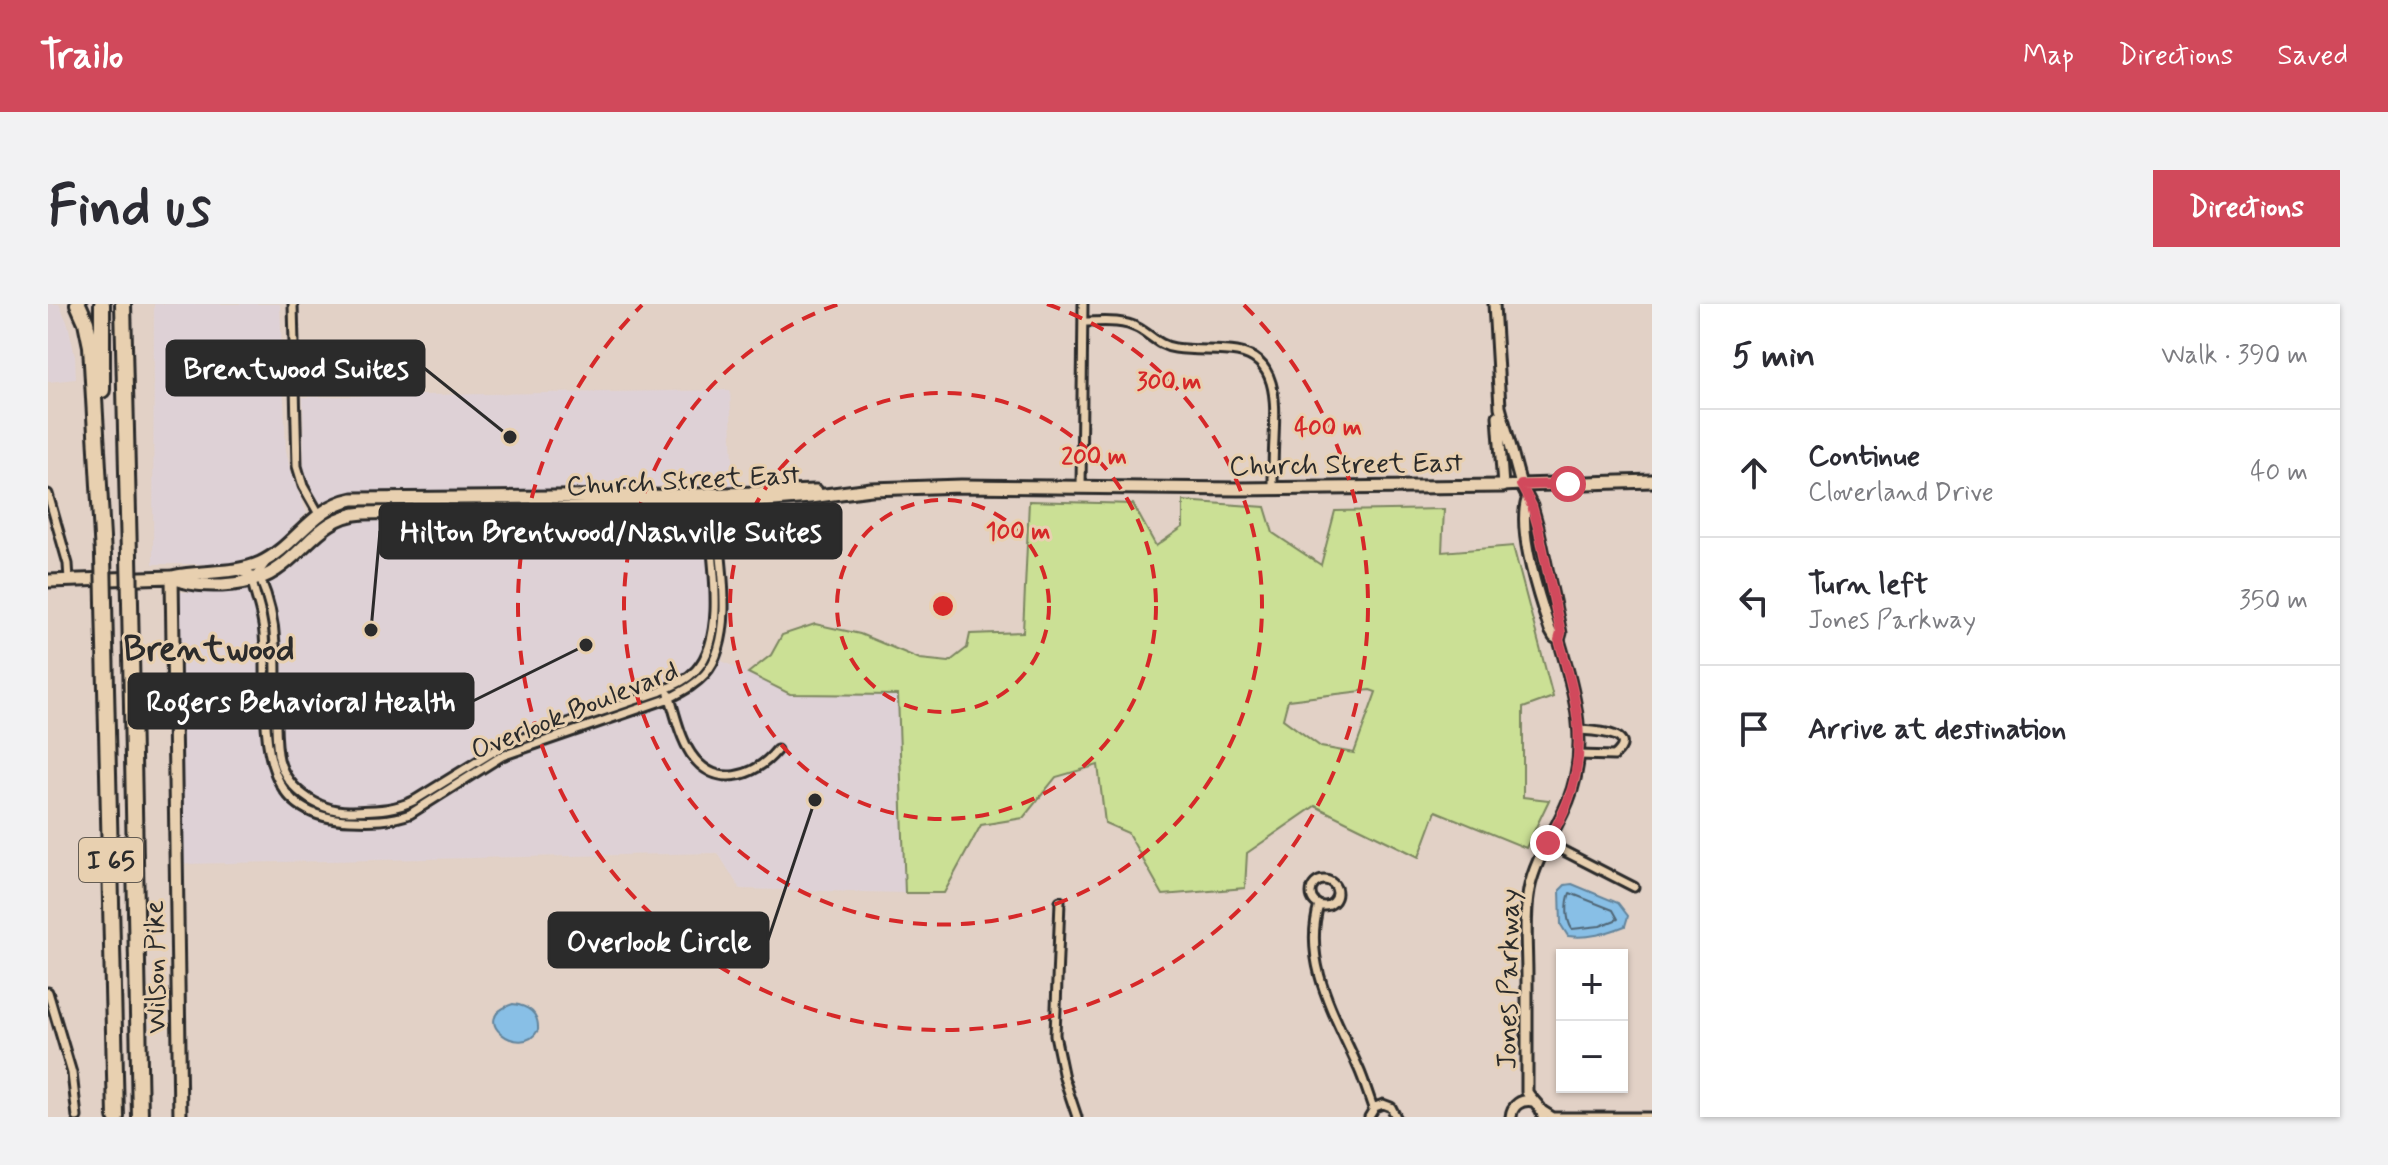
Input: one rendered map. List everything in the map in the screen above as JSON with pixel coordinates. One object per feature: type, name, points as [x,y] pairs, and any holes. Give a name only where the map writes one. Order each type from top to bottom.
[{"type":"highway","points":[[78,304],[91,346],[103,555]]},
{"type":"highway","name":"I 65","points":[[102,304],[103,555],[116,1117]]},
{"type":"highway","name":"I 65","points":[[123,304],[140,1117]]},
{"type":"highway","points":[[125,347],[130,304]]},
{"type":"main road","points":[[1521,485],[1652,481]]},
{"type":"main road","name":"Church Street East","points":[[172,577],[189,584],[230,584],[255,579],[278,569],[327,524],[352,514],[712,507],[836,493],[961,486],[1273,489],[1503,486]]},
{"type":"main road","name":"Church Street East","points":[[48,581],[172,577],[257,565],[319,514],[344,501],[375,498],[661,496],[808,490],[836,493]]},
{"type":"main road","name":"Wilson Pike","points":[[172,577],[180,1117]]},
{"type":"street","points":[[293,304],[297,466],[303,486],[319,514]]},
{"type":"street","points":[[1081,488],[1083,304]]},
{"type":"street","points":[[1494,304],[1503,486]]},
{"type":"street","points":[[1083,322],[1127,323],[1163,345],[1177,349],[1238,353],[1252,358],[1265,368],[1272,380],[1275,399],[1273,489]]},
{"type":"street","name":"Jones Parkway","points":[[1499,397],[1521,485],[1535,514],[1548,568],[1561,633],[1559,640],[1574,691],[1579,730],[1576,776],[1568,801],[1532,876],[1526,914],[1527,1092],[1542,1114]]},
{"type":"street","name":"Church Street East","points":[[1503,486],[1521,485]]},
{"type":"street","points":[[48,494],[68,564],[69,580]]},
{"type":"street","name":"Jones Parkway","points":[[1527,500],[1524,510],[1530,556],[1550,630],[1559,640]]},
{"type":"street","name":"Overlook Boulevard","points":[[712,507],[716,512],[724,606],[723,632],[719,651],[705,674],[691,687],[670,698],[502,756],[410,814],[396,819],[323,818],[291,798],[279,782],[268,755],[263,621],[255,579],[270,609],[275,643],[278,754],[281,764],[286,776],[305,797],[316,804],[342,811],[401,806],[514,741],[667,688],[695,671],[705,659],[715,627],[708,512],[712,507]]},
{"type":"street","points":[[234,570],[255,579],[269,558]]},
{"type":"street","points":[[667,688],[689,751],[700,765],[712,772],[733,776],[745,774],[767,761],[777,750]]},
{"type":"street","points":[[1579,730],[1611,733],[1618,736],[1622,743],[1620,751],[1614,756],[1579,755]]},
{"type":"street","points":[[1548,843],[1634,887]]},
{"type":"street","points":[[1060,901],[1055,1035],[1057,1053],[1077,1117]]},
{"type":"street","points":[[1319,905],[1314,944],[1320,979],[1373,1108]]},
{"type":"street","points":[[48,992],[72,1073],[77,1117]]},
{"type":"street","name":"Jones Parkway","points":[[1511,1114],[1527,1092]]},
{"type":"street","points":[[1520,1102],[1533,1101]]},
{"type":"street","points":[[1369,1117],[1373,1108],[1379,1105],[1387,1105],[1394,1110],[1396,1117]]},
{"type":"street","points":[[1502,1117],[1511,1114]]},
{"type":"street","points":[[1542,1114],[1553,1117],[1652,1117]]},
{"type":"shaded area","points":[[48,304],[59,304],[68,324],[76,379],[48,382]]},
{"type":"shaded area","points":[[154,304],[280,304],[286,450],[291,474],[307,513],[277,543],[252,558],[224,564],[153,564]]},
{"type":"shaded area","points":[[730,390],[734,486],[369,492],[344,495],[321,504],[308,482],[304,467],[303,397]]},
{"type":"shaded area","points":[[724,507],[732,611],[722,661],[790,694],[898,695],[905,893],[740,889],[718,853],[184,864],[179,592],[237,591],[259,586],[288,569],[328,530],[358,519]]},
{"type":"green space","points":[[1029,501],[1133,504],[1156,546],[1183,527],[1183,501],[1265,507],[1273,533],[1321,565],[1335,511],[1444,509],[1442,552],[1513,546],[1553,697],[1523,708],[1523,797],[1549,800],[1526,848],[1436,811],[1419,857],[1315,806],[1247,853],[1245,888],[1163,895],[1128,833],[1105,823],[1098,765],[1056,777],[1023,818],[981,825],[944,893],[905,893],[898,695],[790,694],[748,673],[771,655],[782,635],[815,624],[860,634],[920,659],[949,662],[967,648],[970,634],[1023,632]],"holes":[[[1370,690],[1376,692],[1354,753],[1321,747],[1283,719],[1288,700]]]},
{"type":"water","points":[[1572,884],[1618,903],[1628,916],[1625,926],[1597,935],[1568,936],[1561,925],[1560,890]]},
{"type":"water","points":[[513,1004],[535,1015],[538,1030],[530,1038],[521,1041],[510,1039],[496,1027],[494,1019],[500,1011]]},
{"type":"place","name":"Brentwood Suites","points":[[510,437]]},
{"type":"place","name":"Hilton Brentwood/Nashville Suites","points":[[371,630]]},
{"type":"place","name":"Rogers Behavioral Health","points":[[586,645]]},
{"type":"place","name":"Overlook Circle","points":[[815,800]]},
{"type":"district","name":"Brentwood","points":[[209,647]]},
{"type":"route","points":[[1548,843],[1576,776],[1579,725],[1574,691],[1559,640],[1561,633],[1548,568],[1532,506],[1521,485],[1568,484]]}]
